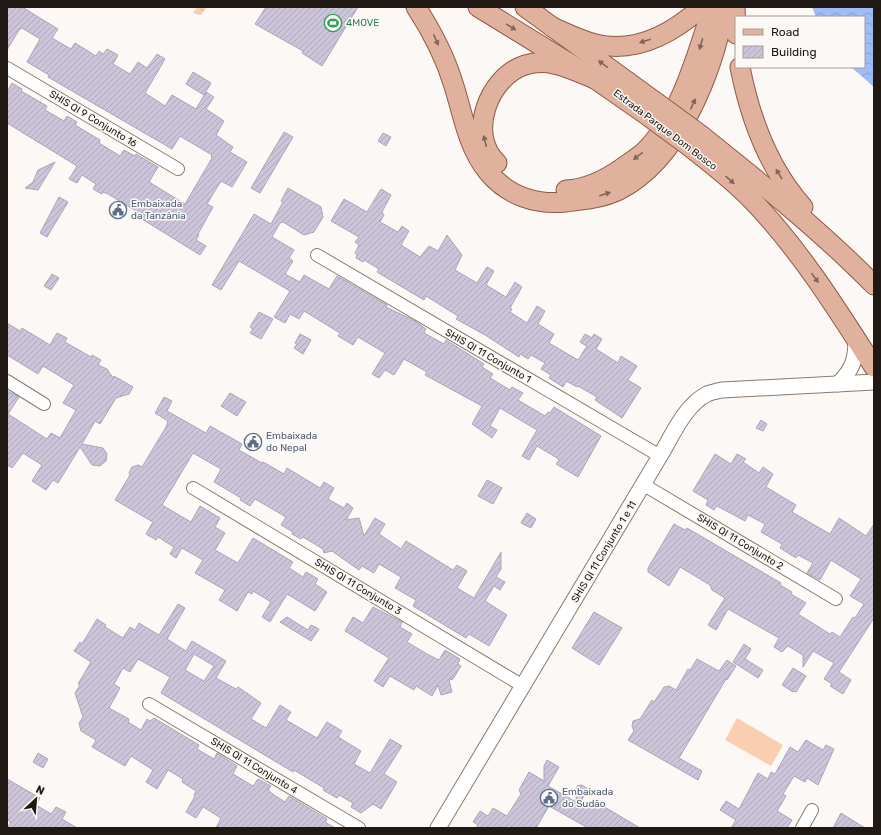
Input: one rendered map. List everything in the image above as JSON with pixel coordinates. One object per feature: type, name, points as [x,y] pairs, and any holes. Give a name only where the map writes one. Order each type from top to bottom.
[{"type":"main road","points":[[416,7],[436,37],[454,84],[470,140],[477,156],[488,172],[500,185],[516,195],[537,202],[556,203],[587,200],[619,190],[647,170],[660,157],[688,115],[708,71],[724,7]]},
{"type":"main road","name":"Estrada Parque Dom Bosco","points":[[478,7],[595,79],[653,110]]},
{"type":"main road","name":"Estrada Parque Dom Bosco","points":[[525,7],[552,27],[653,110],[696,141],[768,189],[848,258],[874,285]]},
{"type":"main road","points":[[552,27],[577,38],[597,44],[630,46],[660,36],[677,28],[702,7]]},
{"type":"main road","points":[[595,79],[553,62],[525,64],[511,72],[492,90],[484,114],[483,131],[486,146],[493,160],[518,184],[539,192],[579,190],[609,177],[643,152],[658,135],[686,87],[712,7]]},
{"type":"main road","points":[[740,68],[746,99],[757,129],[776,171],[791,194],[848,258]]},
{"type":"main road","name":"Estrada Parque Dom Bosco","points":[[696,141],[791,243],[829,296],[874,367]]},
{"type":"street","name":"SHIS QI 9 Conjunto 16","points":[[7,68],[178,169]]},
{"type":"street","name":"SHIS QI 11 Conjunto 1","points":[[317,255],[660,456]]},
{"type":"street","points":[[838,384],[851,370],[856,354],[856,338]]},
{"type":"street","points":[[7,381],[44,404]]},
{"type":"street","name":"SHIS QI 11 Conjunto 1 e 11","points":[[438,828],[660,456],[687,412],[696,402],[707,394],[722,390],[874,382]]},
{"type":"street","name":"SHIS QI 11 Conjunto 2","points":[[644,485],[836,599]]},
{"type":"street","name":"SHIS QI 11 Conjunto 3","points":[[193,488],[523,686]]},
{"type":"street","name":"SHIS QI 11 Conjunto 4","points":[[149,704],[360,828]]},
{"type":"street","points":[[802,828],[812,810]]},
{"type":"shaded area","points":[[197,7],[207,7],[201,15],[193,13]]},
{"type":"shaded area","points":[[737,718],[783,745],[771,766],[725,740]]},
{"type":"water","points":[[812,7],[874,7],[874,87],[852,68],[865,68],[865,16],[816,16]]},
{"type":"building","points":[[7,7],[22,7],[58,29],[52,38],[71,49],[75,43],[96,56],[99,51],[103,54],[107,49],[118,55],[113,64],[130,74],[138,62],[147,68],[157,54],[165,59],[145,93],[165,106],[172,95],[196,109],[206,92],[214,97],[206,109],[224,121],[216,135],[233,147],[230,152],[247,162],[232,187],[221,181],[207,204],[213,207],[196,240],[206,246],[200,255],[134,214],[136,211],[108,194],[103,192],[102,194],[93,189],[96,184],[82,175],[77,183],[69,179],[77,166],[7,123],[7,92],[12,83],[22,89],[21,91],[47,106],[45,110],[64,121],[67,116],[77,122],[75,125],[100,140],[99,143],[120,156],[124,150],[135,156],[136,154],[158,167],[149,182],[185,204],[212,158],[212,155],[180,136],[172,149],[48,77],[49,75],[27,62],[40,39],[22,28],[19,30],[7,50]]},
{"type":"building","points":[[266,7],[358,7],[322,66],[302,53],[303,51],[255,24]]},
{"type":"building","points":[[193,72],[211,83],[204,95],[186,84]]},
{"type":"building","points":[[284,132],[293,137],[260,193],[251,188]]},
{"type":"building","points":[[383,133],[391,137],[386,146],[378,141]]},
{"type":"building","points":[[55,162],[38,190],[25,188],[33,182],[38,170]]},
{"type":"building","points":[[288,188],[321,207],[323,217],[314,232],[304,235],[283,222],[280,223],[272,237],[294,250],[289,258],[293,261],[285,274],[300,282],[304,275],[329,289],[337,276],[387,305],[386,307],[415,321],[426,329],[424,333],[444,344],[446,340],[484,364],[482,367],[493,374],[490,378],[510,390],[512,387],[523,393],[518,400],[545,416],[548,412],[550,413],[554,407],[601,436],[578,477],[556,464],[559,460],[557,458],[537,446],[529,460],[522,456],[537,430],[500,408],[490,426],[497,430],[492,438],[472,424],[482,406],[425,375],[427,372],[404,359],[394,375],[385,370],[379,378],[372,374],[385,353],[358,337],[353,345],[338,336],[340,333],[304,311],[299,319],[290,314],[285,323],[274,317],[290,291],[239,261],[221,290],[212,285],[254,214],[271,224],[283,202],[281,201]]},
{"type":"building","points":[[381,189],[391,195],[382,212],[384,215],[380,222],[398,232],[402,226],[409,231],[401,245],[420,257],[429,246],[438,251],[447,235],[462,255],[455,270],[477,283],[487,267],[494,271],[486,285],[506,297],[515,282],[522,287],[510,308],[512,309],[510,312],[527,323],[537,306],[545,311],[538,324],[554,334],[549,343],[578,360],[587,346],[580,342],[585,334],[592,338],[594,334],[602,339],[596,349],[618,363],[621,356],[637,366],[628,380],[641,388],[622,418],[595,400],[597,397],[578,386],[577,387],[566,381],[563,387],[549,378],[551,375],[541,369],[545,363],[531,355],[528,359],[520,354],[519,357],[485,335],[456,319],[458,316],[426,296],[424,300],[377,272],[379,269],[364,260],[363,262],[356,258],[357,255],[355,253],[359,245],[355,242],[359,237],[331,221],[344,199],[367,212]]},
{"type":"building","points":[[59,197],[68,202],[47,237],[40,233]]},
{"type":"building","points":[[52,274],[59,278],[51,290],[44,286]]},
{"type":"building","points":[[259,312],[273,319],[261,339],[250,333],[253,329],[250,327]]},
{"type":"building","points":[[7,323],[20,331],[22,328],[50,345],[57,333],[67,338],[65,342],[91,357],[92,355],[101,360],[98,365],[107,369],[113,378],[114,376],[133,387],[129,394],[116,398],[100,424],[95,421],[82,444],[103,448],[107,454],[106,461],[100,466],[92,465],[80,447],[58,483],[53,480],[46,490],[32,481],[42,465],[23,453],[12,468],[7,465],[7,391],[19,397],[8,414],[47,439],[51,433],[60,438],[76,410],[63,403],[74,385],[43,366],[38,374],[7,355]]},
{"type":"building","points":[[300,334],[311,340],[303,354],[294,348]]},
{"type":"building","points":[[230,393],[246,402],[237,416],[221,406]]},
{"type":"building","points":[[164,397],[172,401],[167,411],[206,433],[210,426],[242,444],[239,450],[262,463],[263,462],[284,474],[287,468],[320,488],[324,482],[334,488],[328,499],[344,508],[347,503],[353,508],[346,520],[359,518],[364,536],[375,518],[385,524],[379,534],[401,549],[406,541],[453,570],[457,565],[467,571],[457,588],[474,598],[501,552],[501,569],[496,577],[505,582],[500,590],[494,586],[485,601],[507,615],[489,646],[469,634],[466,638],[413,606],[416,600],[395,588],[401,577],[379,564],[374,573],[362,566],[359,570],[332,551],[324,553],[323,549],[303,537],[301,539],[292,534],[293,532],[281,525],[286,517],[255,499],[250,506],[240,500],[241,498],[214,482],[221,469],[193,453],[162,505],[191,522],[200,506],[220,518],[215,527],[225,533],[215,550],[238,563],[253,538],[293,562],[289,568],[303,577],[306,572],[318,579],[315,584],[327,592],[315,611],[287,594],[270,622],[262,617],[271,602],[253,591],[252,594],[248,592],[237,611],[219,600],[225,590],[195,573],[203,560],[182,548],[176,558],[170,554],[174,547],[158,537],[156,540],[146,534],[153,522],[115,500],[130,475],[129,473],[132,467],[138,465],[142,467],[166,427],[168,421],[155,413]]},
{"type":"building","points":[[761,420],[767,424],[763,431],[756,428]]},
{"type":"building","points":[[715,454],[731,464],[737,454],[746,459],[743,462],[759,473],[763,467],[773,474],[766,487],[796,505],[792,512],[830,534],[839,518],[866,536],[874,524],[874,618],[839,672],[851,680],[843,694],[830,686],[832,684],[824,679],[834,663],[813,651],[803,667],[803,655],[788,646],[782,652],[774,647],[779,638],[728,609],[716,630],[708,625],[725,598],[712,590],[710,585],[680,567],[669,586],[648,572],[648,568],[674,524],[685,530],[687,528],[781,583],[780,585],[792,592],[791,594],[806,603],[798,614],[830,634],[832,632],[840,637],[853,617],[855,618],[864,604],[850,596],[861,579],[831,560],[820,580],[807,573],[813,563],[798,555],[796,558],[780,548],[782,544],[761,532],[765,524],[748,515],[745,521],[717,506],[714,510],[706,505],[708,500],[693,491]]},
{"type":"building","points":[[487,480],[502,488],[493,504],[478,496]]},
{"type":"building","points":[[527,513],[536,519],[531,528],[521,523]]},
{"type":"building","points":[[178,604],[185,608],[167,639],[186,651],[192,641],[226,661],[216,678],[236,689],[238,687],[261,703],[251,719],[266,728],[280,705],[291,712],[286,720],[317,738],[327,722],[342,731],[338,737],[361,751],[354,764],[370,773],[390,739],[402,746],[384,774],[397,782],[381,809],[373,804],[361,813],[351,807],[353,803],[339,795],[337,798],[323,790],[324,788],[294,770],[293,772],[161,693],[170,677],[138,659],[130,672],[123,668],[114,684],[120,688],[109,708],[129,719],[128,722],[141,730],[147,719],[150,721],[154,718],[199,745],[197,749],[214,759],[217,753],[237,766],[233,774],[253,786],[258,779],[271,786],[268,790],[285,802],[289,796],[327,819],[325,822],[335,828],[216,828],[221,818],[203,807],[196,818],[186,812],[195,796],[196,791],[182,782],[183,779],[168,770],[157,789],[146,782],[153,770],[131,756],[125,766],[92,747],[96,740],[81,731],[79,723],[83,717],[75,693],[80,685],[78,684],[91,662],[74,651],[80,642],[82,644],[97,619],[106,625],[105,627],[123,638],[130,627],[135,630],[139,623],[159,635]],"holes":[[[194,654],[214,666],[204,681],[185,670]]]},
{"type":"building","points":[[373,607],[402,622],[400,627],[412,634],[407,642],[427,654],[439,660],[445,650],[460,659],[458,664],[461,666],[453,679],[449,680],[452,692],[441,695],[438,685],[432,696],[416,686],[414,690],[390,676],[383,687],[374,681],[389,658],[345,631],[353,617],[363,623]]},
{"type":"building","points":[[594,612],[622,628],[599,665],[572,648]]},
{"type":"building","points":[[287,617],[308,630],[311,625],[319,629],[311,641],[280,622]]},
{"type":"building","points":[[744,644],[751,649],[745,659],[763,670],[758,678],[733,662]]},
{"type":"building","points":[[697,659],[719,671],[727,660],[736,666],[727,680],[726,679],[679,758],[702,771],[698,780],[628,740],[634,731],[632,726],[633,721],[640,719],[652,700],[654,702],[664,687],[669,686],[676,690],[688,669],[690,670]]},
{"type":"building","points":[[793,668],[806,676],[796,692],[793,692],[782,685]]},
{"type":"building","points":[[806,740],[823,750],[826,745],[834,749],[818,785],[807,778],[805,782],[794,776],[783,794],[786,796],[777,811],[792,820],[787,828],[731,828],[736,820],[720,810],[726,801],[739,809],[758,773],[768,779],[771,772],[775,774],[790,747],[798,752]]},
{"type":"building","points":[[38,753],[48,759],[43,768],[33,762]]},
{"type":"building","points":[[547,760],[559,767],[548,786],[576,802],[577,786],[582,785],[588,789],[581,801],[594,808],[603,806],[640,828],[588,828],[549,806],[536,828],[514,828],[508,825],[506,828],[476,828],[478,825],[473,822],[480,811],[488,816],[493,808],[507,816],[521,794],[519,790],[529,772],[544,781],[544,766]]},
{"type":"building","points":[[7,779],[40,798],[36,805],[51,814],[56,807],[66,812],[62,819],[77,828],[7,828],[11,822],[7,820]]},
{"type":"building","points":[[841,813],[852,820],[865,828],[833,828]]},
{"type":"place","name":"4MOVE","points":[[333,23]]},
{"type":"place","name":"Embaixada da Tanzânia","points":[[118,210]]},
{"type":"place","name":"Embaixada do Nepal","points":[[253,442]]},
{"type":"place","name":"Embaixada do Sudão","points":[[549,798]]}]
